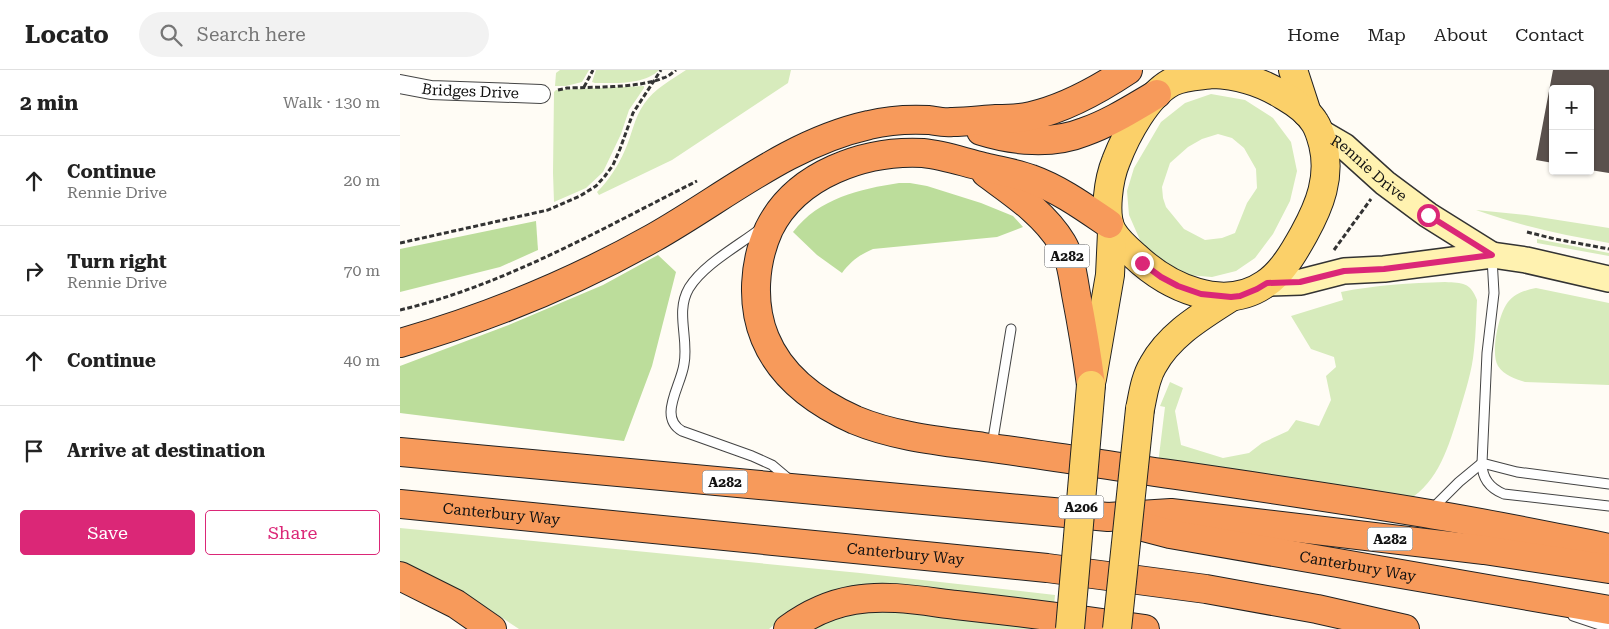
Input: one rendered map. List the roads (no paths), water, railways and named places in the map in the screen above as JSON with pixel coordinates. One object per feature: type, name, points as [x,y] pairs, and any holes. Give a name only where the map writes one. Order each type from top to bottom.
[{"type":"highway","points":[[400,343],[528,299],[590,270],[652,239],[770,165],[814,143],[848,130],[911,119],[951,122],[1017,119],[1044,113],[1082,97],[1128,70]]},
{"type":"highway","points":[[951,122],[1006,138],[1058,139],[1083,133],[1103,124],[1170,82]]},
{"type":"highway","name":"A282","points":[[1111,228],[1070,198],[1031,179],[926,154],[900,153],[871,157],[838,168],[812,181],[796,193],[778,215],[768,232],[760,253],[756,304],[765,337],[780,366],[800,387],[823,404],[855,420],[887,431],[921,439],[1427,514],[1609,548]]},
{"type":"highway","name":"A282","points":[[974,165],[1024,201],[1062,242],[1070,261],[1091,385]]},
{"type":"highway","name":"Canterbury Way","points":[[400,452],[1108,517],[1171,513],[1484,550],[1609,569]]},
{"type":"highway","name":"Canterbury Way","points":[[400,504],[1047,568],[1206,589],[1405,629]]},
{"type":"highway","name":"Canterbury Way","points":[[1108,517],[1170,534],[1609,610]]},
{"type":"highway","points":[[400,576],[456,604],[492,629]]},
{"type":"highway","points":[[788,629],[800,620],[830,606],[854,600],[881,598],[1044,615],[1145,629]]},
{"type":"main road","points":[[1293,70],[1314,122],[1326,164],[1326,178],[1321,200],[1313,217],[1291,256],[1267,283],[1249,293],[1231,297],[1201,294],[1178,286],[1161,277],[1127,250],[1111,228],[1108,196],[1114,166],[1122,145],[1143,110],[1170,82],[1213,74],[1242,77],[1259,82],[1278,92],[1314,122]]},
{"type":"main road","name":"A206","points":[[1070,629],[1091,385],[1110,275],[1111,228]]},
{"type":"main road","points":[[1116,629],[1144,387],[1152,366],[1164,347],[1180,332],[1231,297]]},
{"type":"street","name":"Bridges Drive","points":[[400,84],[431,90],[541,94]]},
{"type":"street","name":"Rennie Drive","points":[[1314,122],[1385,183],[1428,215],[1492,255]]},
{"type":"street","name":"Rennie Drive","points":[[1267,283],[1300,282],[1344,271],[1384,269],[1492,255],[1526,260],[1609,279]]},
{"type":"lane","points":[[778,215],[706,270],[695,280],[689,289],[682,309],[684,364],[671,414],[672,420],[680,430],[738,450],[772,465],[801,489]]},
{"type":"lane","points":[[1492,255],[1494,293],[1487,353],[1482,474],[1486,482],[1494,490],[1504,494],[1609,506]]},
{"type":"lane","points":[[991,448],[1011,329]]},
{"type":"lane","points":[[1482,463],[1517,472],[1609,484]]},
{"type":"lane","points":[[1427,514],[1482,463]]},
{"type":"lane","points":[[1507,593],[1609,628]]}]
